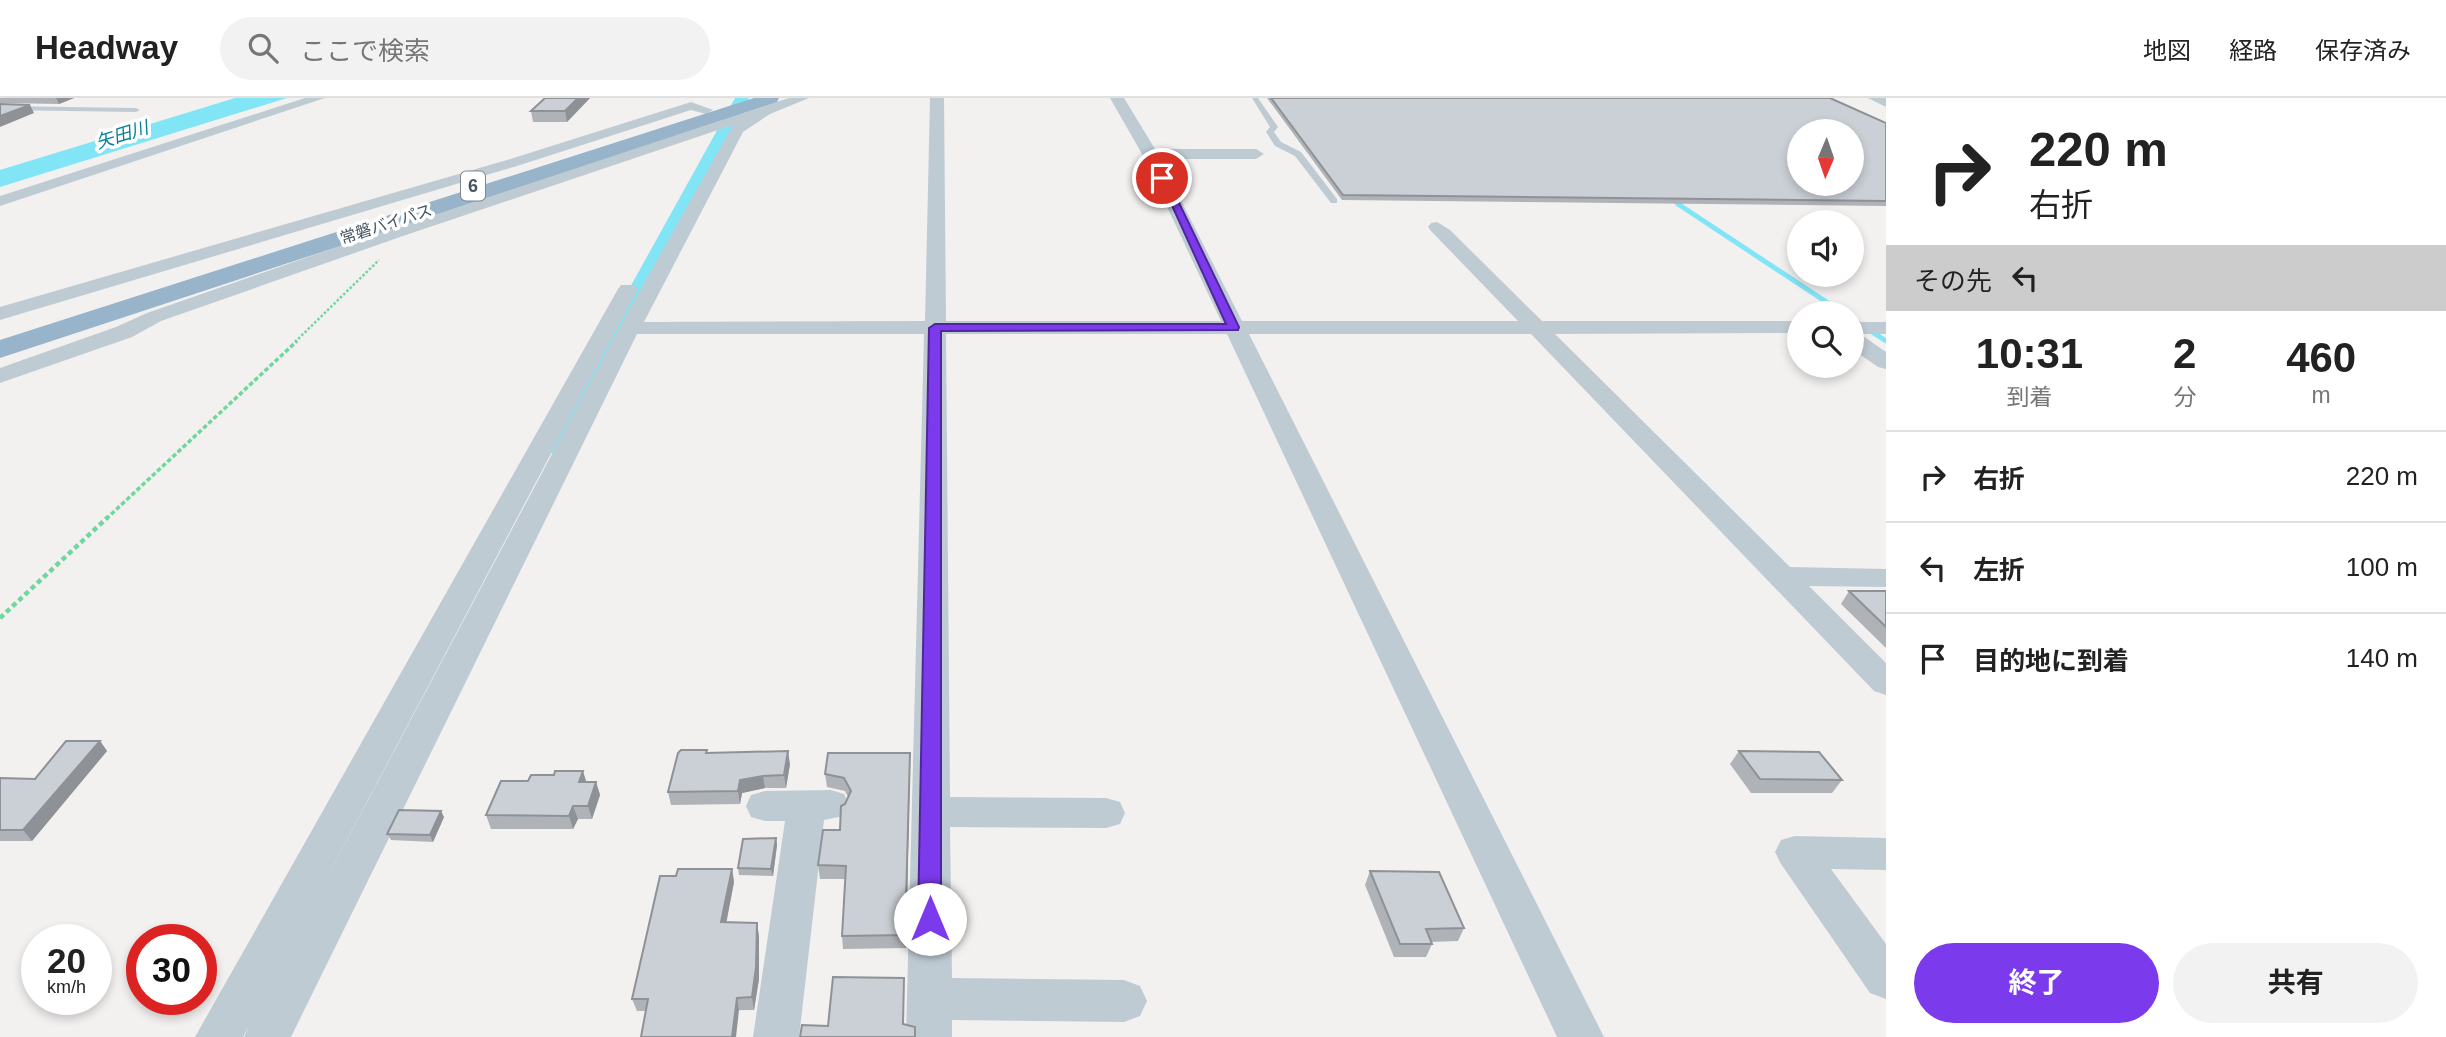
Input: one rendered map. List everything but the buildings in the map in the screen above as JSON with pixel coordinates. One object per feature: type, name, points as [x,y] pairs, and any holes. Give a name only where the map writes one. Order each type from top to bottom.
[{"type":"highway","name":"常磐バイパス","points":[[117,305],[214,268],[731,106],[768,105]]},
{"type":"highway","name":"常磐バイパス","points":[[117,305],[224,282],[249,268],[731,106]]},
{"type":"highway","name":"6","points":[[0,349],[79,317],[117,305]]},
{"type":"highway","name":"6","points":[[0,335],[79,317],[117,305]]},
{"type":"highway","name":"6","points":[[0,327],[79,317]]},
{"type":"highway","name":"6","points":[[0,360],[79,317]]},
{"type":"street","points":[[0,201],[318,98]]},
{"type":"street","points":[[0,376],[124,332],[154,317],[397,232],[768,105],[802,98]]},
{"type":"street","points":[[937,98],[929,1018],[1124,1001]]},
{"type":"street","points":[[1117,98],[1150,154],[1581,1037]]},
{"type":"street","points":[[1874,98],[1886,103]]},
{"type":"street","points":[[218,1037],[737,129],[768,105]]},
{"type":"street","points":[[0,314],[512,163],[691,106],[731,106]]},
{"type":"street","points":[[1150,154],[1256,154]]},
{"type":"street","points":[[267,1037],[620,334],[703,155]]},
{"type":"street","points":[[1437,227],[1470,264],[1536,327],[1886,683]]},
{"type":"street","points":[[620,334],[935,328],[1787,327]]},
{"type":"street","points":[[1864,328],[1886,328]]},
{"type":"street","points":[[1864,347],[1886,362]]},
{"type":"street","points":[[1781,576],[1886,578]]},
{"type":"street","points":[[765,806],[819,806],[776,1037]]},
{"type":"street","points":[[930,812],[1106,813]]},
{"type":"street","points":[[1886,854],[1795,852],[1886,979]]},
{"type":"lane","points":[[1255,98],[1274,127],[1270,132],[1278,144],[1298,154],[1334,201]]},
{"type":"lane","points":[[0,108],[136,110]]},
{"type":"path","points":[[0,618],[302,336],[403,237],[397,232]]},
{"type":"water","name":"矢田川","points":[[235,98],[287,98],[0,187],[0,170]]},
{"type":"waterway","points":[[555,446],[742,98]]},
{"type":"waterway","points":[[1670,198],[1681,205]]},
{"type":"waterway","points":[[1678,204],[1825,301]]},
{"type":"waterway","points":[[1864,327],[1886,341]]},
{"type":"route","points":[[930,919],[935,328],[1234,327],[1162,178]]}]
